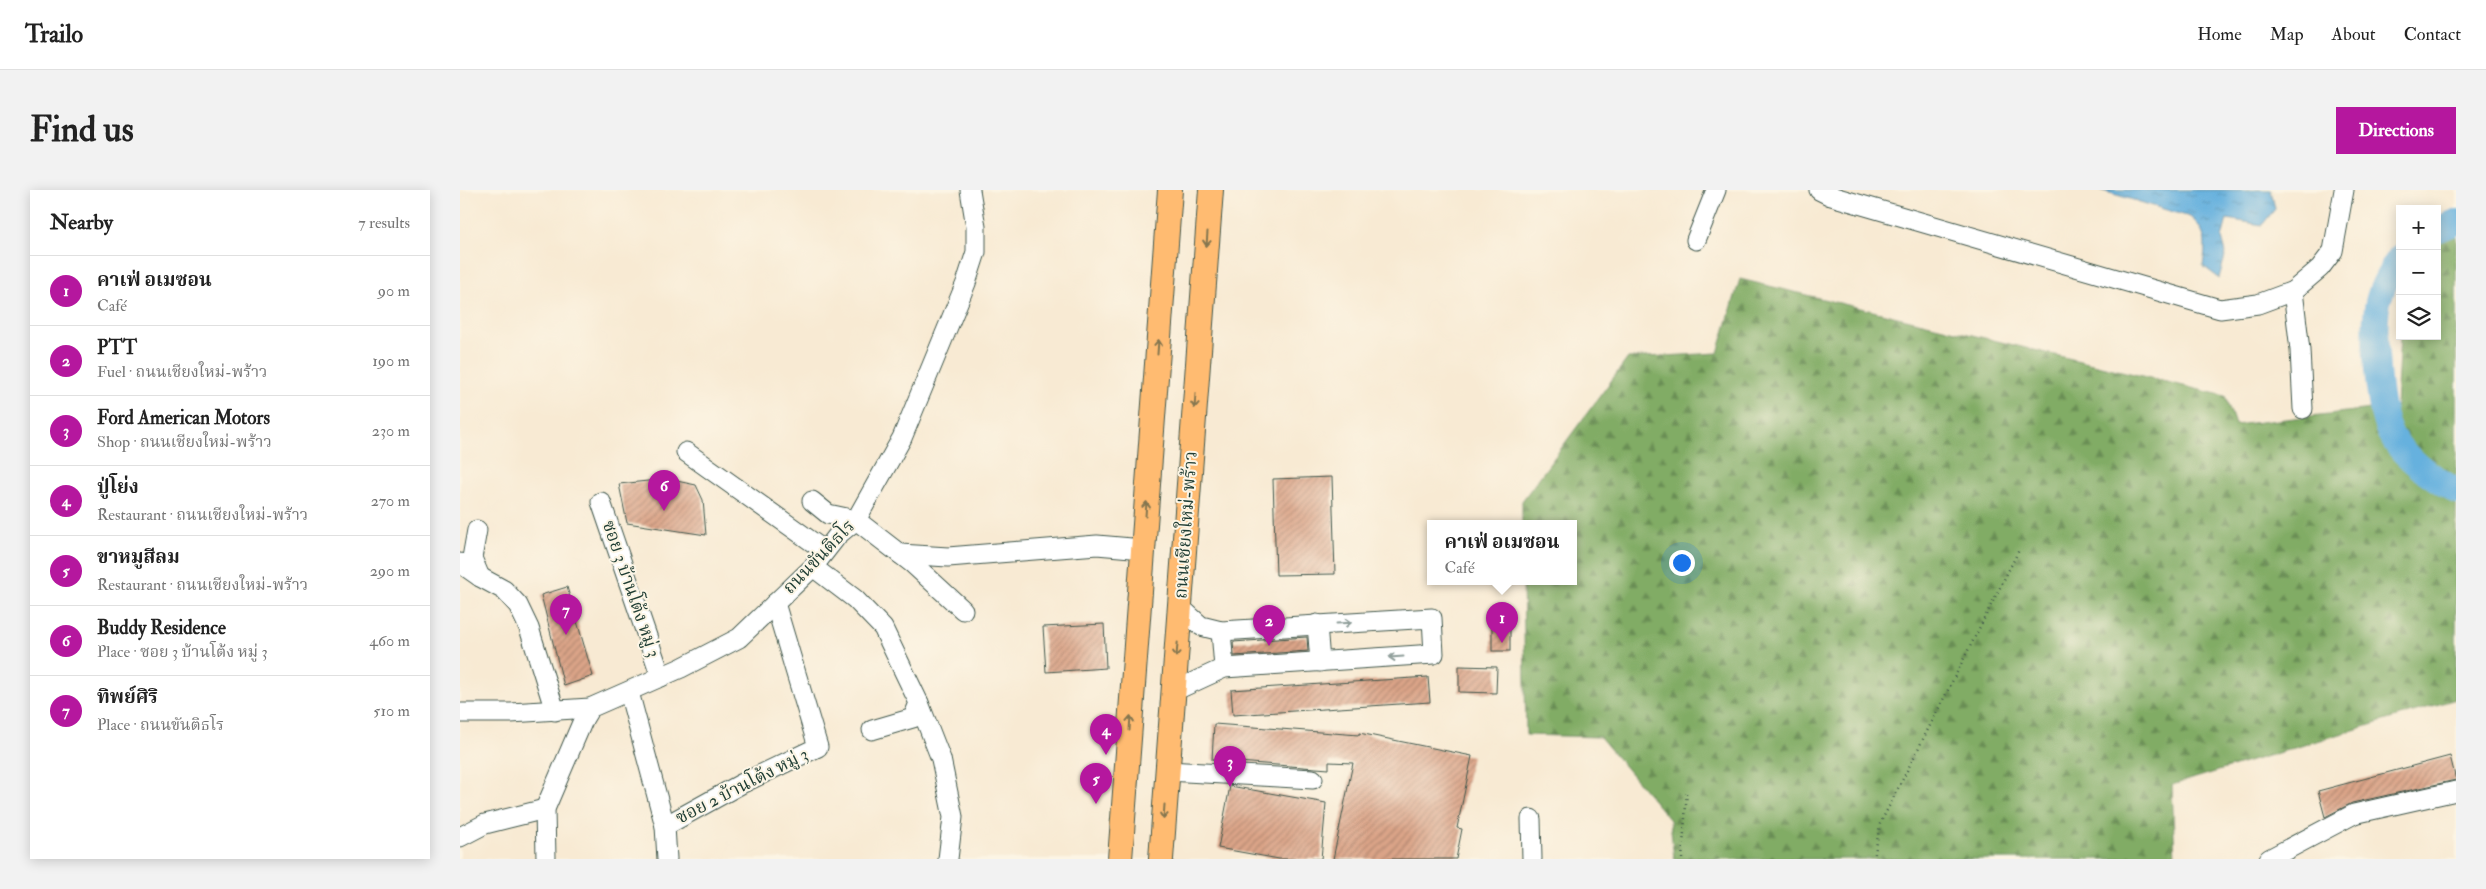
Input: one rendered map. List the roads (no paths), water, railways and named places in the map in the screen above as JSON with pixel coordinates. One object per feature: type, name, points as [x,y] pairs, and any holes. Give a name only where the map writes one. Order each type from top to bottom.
[{"type":"main road","points":[[1120,859],[1170,190]]},
{"type":"main road","name":"ถนนเชียงใหม่-พร้าว","points":[[1161,859],[1210,190]]},
{"type":"street","name":"ถนนขันติธโร","points":[[460,713],[555,711],[590,708],[629,692],[739,638],[812,566],[838,535],[856,520],[902,438],[966,283],[976,252],[976,227],[970,190]]},
{"type":"street","points":[[1696,240],[1716,190]]},
{"type":"street","points":[[1819,190],[1831,196],[2220,309],[2258,304],[2293,291],[2320,268],[2333,250],[2344,190]]},
{"type":"street","points":[[2293,291],[2300,350],[2303,408]]},
{"type":"street","points":[[686,452],[825,551]]},
{"type":"street","points":[[812,501],[828,514],[856,520],[900,554],[963,610]]},
{"type":"street","name":"ซอย 3 บ้านโต้ง หมู่ 3","points":[[601,502],[661,677]]},
{"type":"street","points":[[477,530],[472,558],[480,577]]},
{"type":"street","points":[[900,554],[968,556],[1097,545],[1143,549]]},
{"type":"street","points":[[460,562],[480,577],[504,590],[518,605],[529,628],[555,711]]},
{"type":"street","points":[[812,566],[855,599],[883,628],[920,703],[941,759],[953,817],[948,859]]},
{"type":"street","name":"ซอย 2 บ้านโต้ง หมู่ 3","points":[[665,826],[741,784],[818,746],[775,603]]},
{"type":"street","points":[[1174,691],[1224,668],[1434,654],[1432,618],[1221,631],[1201,626],[1180,607]]},
{"type":"street","points":[[1317,624],[1320,662]]},
{"type":"street","points":[[1221,631],[1224,668]]},
{"type":"street","points":[[629,692],[665,826],[667,859]]},
{"type":"street","points":[[872,730],[913,718],[920,703]]},
{"type":"street","points":[[546,859],[545,808],[590,708]]},
{"type":"street","points":[[1167,771],[1313,779]]},
{"type":"street","points":[[2269,859],[2354,814],[2456,791]]},
{"type":"street","points":[[460,837],[485,824],[545,808]]},
{"type":"street","points":[[1531,819],[1532,859]]},
{"type":"water","points":[[2100,190],[2271,190],[2275,209],[2262,225],[2227,219],[2222,238],[2226,253],[2219,278],[2203,266],[2205,245],[2203,233],[2196,222],[2190,217]]},
{"type":"waterway","points":[[2441,228],[2456,222]]},
{"type":"waterway","points":[[2396,263],[2382,290],[2376,315],[2377,371],[2379,391],[2387,426],[2392,437],[2405,454],[2430,474],[2456,491]]},
{"type":"place","name":"Buddy Residence","points":[[664,511]]},
{"type":"place","name":"ทิพย์ศิริ","points":[[566,635]]},
{"type":"place","name":"คาเฟ่ อเมซอน","points":[[1502,643]]},
{"type":"place","name":"PTT","points":[[1269,646]]},
{"type":"place","name":"ปู่โย่ง","points":[[1106,755]]},
{"type":"place","name":"Ford American Motors","points":[[1230,787]]},
{"type":"place","name":"ขาหมูสีลม","points":[[1096,804]]}]
